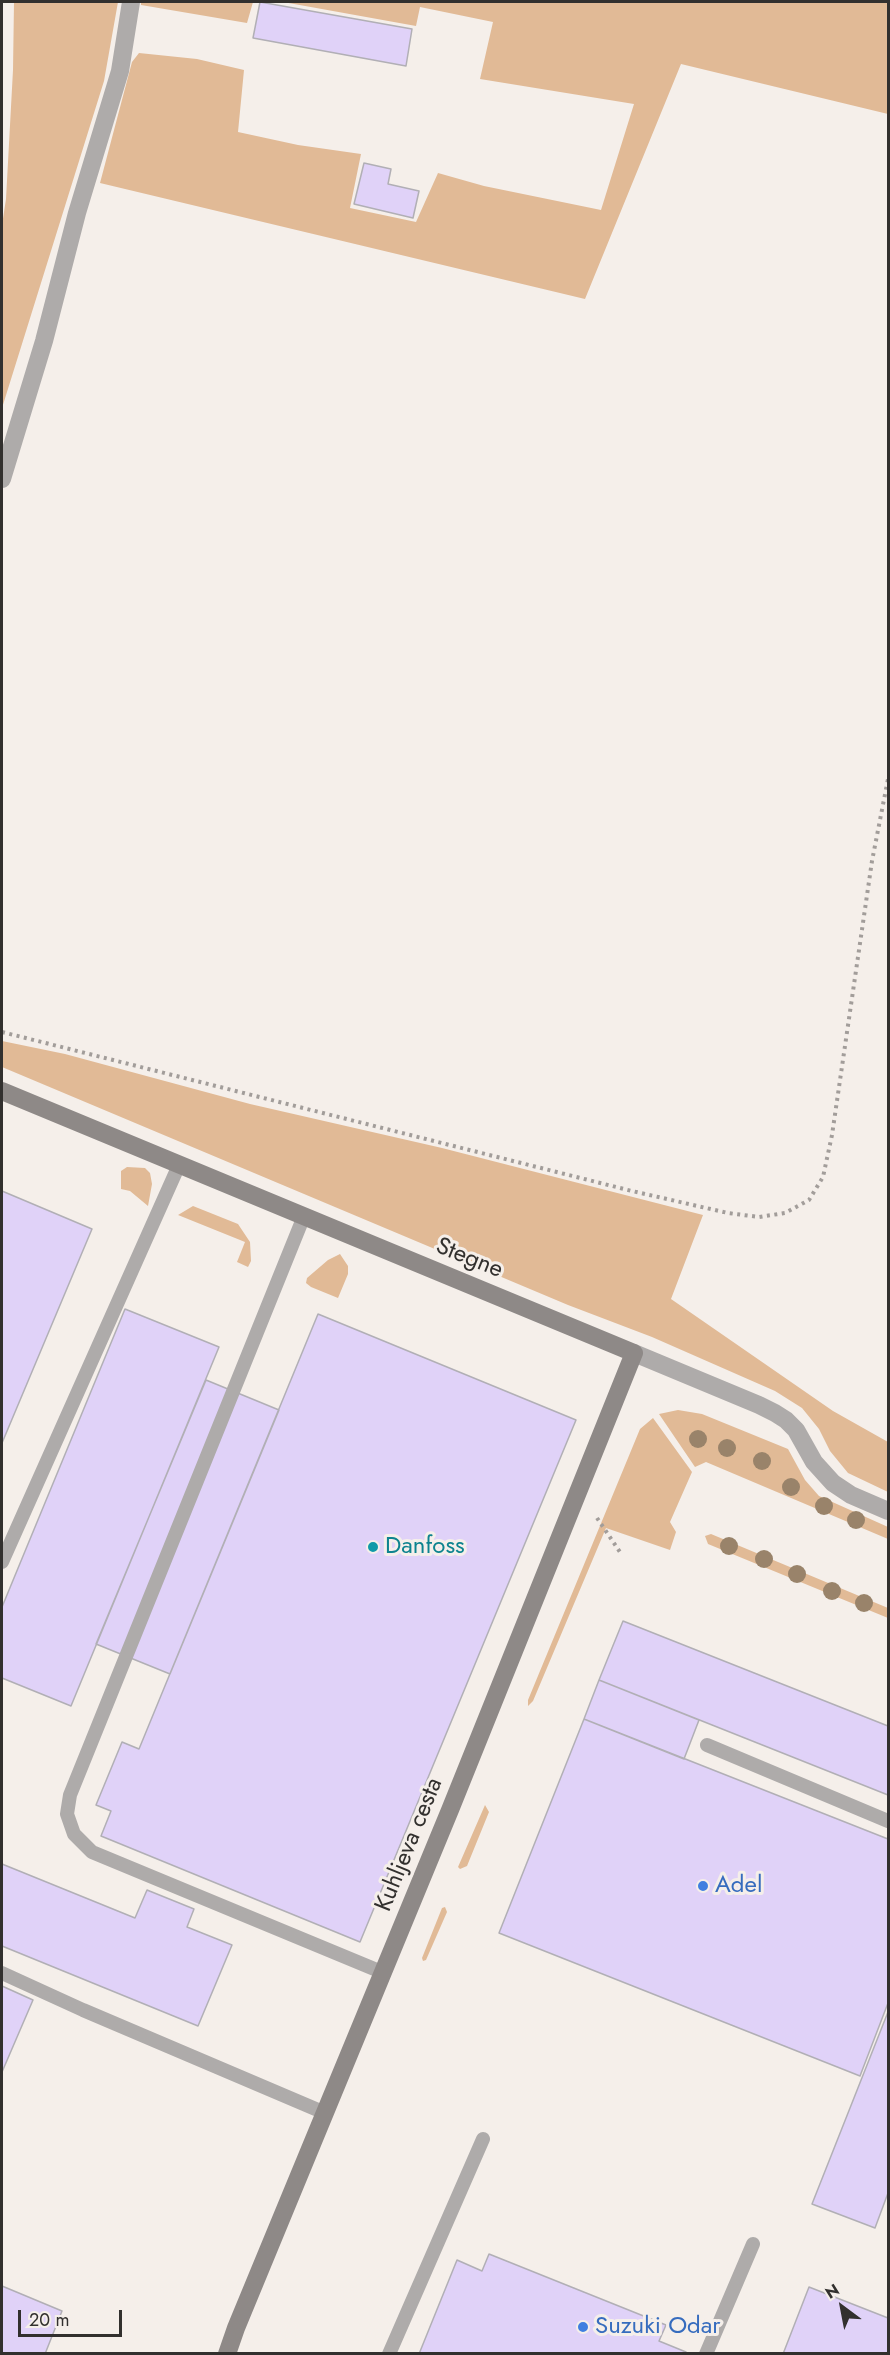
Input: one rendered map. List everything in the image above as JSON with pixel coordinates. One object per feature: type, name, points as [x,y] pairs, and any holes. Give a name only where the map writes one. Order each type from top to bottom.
[{"type":"street","points":[[2,479],[44,341],[77,213],[120,71],[130,2]]},
{"type":"street","name":"Stegne","points":[[2,1091],[759,1404],[786,1420],[796,1430],[814,1462],[833,1483],[851,1496],[888,1511]]},
{"type":"street","name":"Kuhljeva cesta","points":[[227,2354],[634,1353]]},
{"type":"lane","points":[[2,1562],[179,1165]]},
{"type":"lane","points":[[304,1216],[70,1795],[68,1815],[74,1834],[92,1852],[384,1972]]},
{"type":"lane","points":[[707,1746],[888,1821]]},
{"type":"lane","points":[[2,1973],[325,2113]]},
{"type":"lane","points":[[389,2354],[483,2139]]},
{"type":"lane","points":[[706,2354],[753,2244]]},
{"type":"path","points":[[2,1032],[632,1191],[759,1217],[785,1213],[809,1200],[823,1177],[832,1136],[872,861],[888,779]]},
{"type":"path","points":[[597,1517],[620,1552]]},
{"type":"shaded area","points":[[14,2],[118,2],[104,81],[2,408],[2,225],[6,199],[13,70]]},
{"type":"shaded area","points":[[141,2],[253,2],[247,23],[141,5]]},
{"type":"shaded area","points":[[283,2],[888,2],[888,114],[681,64],[585,299],[100,183],[132,62],[139,53],[197,59],[244,70],[238,132],[298,145],[361,154],[350,208],[416,222],[438,173],[484,186],[601,210],[634,104],[480,79],[493,22],[420,7],[416,26]]},
{"type":"shaded area","points":[[2,1041],[65,1054],[250,1104],[442,1148],[703,1215],[671,1299],[833,1411],[888,1442],[888,1492],[848,1473],[830,1451],[819,1429],[802,1408],[775,1391],[652,1337],[568,1305],[2,1067]]},
{"type":"shaded area","points":[[127,1167],[145,1168],[150,1173],[152,1184],[148,1206],[130,1191],[121,1189],[121,1171]]},
{"type":"shaded area","points":[[193,1206],[238,1224],[250,1242],[251,1261],[248,1267],[237,1262],[245,1242],[178,1215]]},
{"type":"shaded area","points":[[340,1254],[348,1266],[348,1274],[338,1298],[306,1283],[307,1278],[328,1260]]},
{"type":"shaded area","points":[[678,1410],[702,1414],[788,1449],[805,1480],[819,1496],[888,1527],[888,1539],[706,1462],[695,1467],[659,1414]]},
{"type":"shaded area","points":[[653,1418],[692,1472],[670,1522],[676,1532],[670,1550],[606,1528],[533,1701],[528,1706],[528,1700],[640,1429]]},
{"type":"shaded area","points":[[711,1534],[888,1608],[888,1618],[708,1544],[705,1536]]},
{"type":"shaded area","points":[[485,1805],[489,1812],[467,1866],[460,1869],[458,1867]]},
{"type":"shaded area","points":[[445,1907],[447,1912],[426,1960],[423,1961],[422,1958],[442,1908]]},
{"type":"building","points":[[260,2],[412,29],[406,66],[253,38]]},
{"type":"building","points":[[364,163],[391,169],[388,184],[419,191],[413,218],[354,204]]},
{"type":"building","points":[[2,1191],[92,1229],[2,1443]]},
{"type":"building","points":[[125,1309],[219,1347],[71,1706],[2,1678],[2,1607]]},
{"type":"building","name":"Danfoss","points":[[318,1314],[576,1420],[360,1942],[101,1836],[111,1811],[96,1805],[122,1742],[139,1749]]},
{"type":"building","points":[[206,1380],[279,1410],[170,1674],[96,1644]]},
{"type":"building","points":[[623,1621],[888,1726],[888,1795],[599,1680]]},
{"type":"building","points":[[599,1680],[699,1720],[684,1759],[584,1719]]},
{"type":"building","name":"Adel","points":[[584,1719],[888,1839],[888,2003],[860,2076],[499,1933]]},
{"type":"building","points":[[2,1864],[135,1918],[147,1890],[194,1909],[187,1927],[232,1945],[198,2026],[2,1946]]},
{"type":"building","points":[[2,1986],[33,2000],[2,2072]]},
{"type":"building","points":[[888,2012],[888,2193],[875,2228],[812,2204]]},
{"type":"building","points":[[489,2254],[666,2325],[659,2341],[686,2352],[686,2354],[419,2354],[457,2260],[482,2271]]},
{"type":"building","points":[[2,2286],[62,2311],[45,2354],[2,2354]]},
{"type":"building","points":[[809,2287],[888,2318],[888,2354],[783,2354]]},
{"type":"place","name":"Danfoss","points":[[373,1547]]},
{"type":"place","name":"Adel","points":[[703,1886]]},
{"type":"place","name":"Suzuki Odar","points":[[583,2327]]}]
